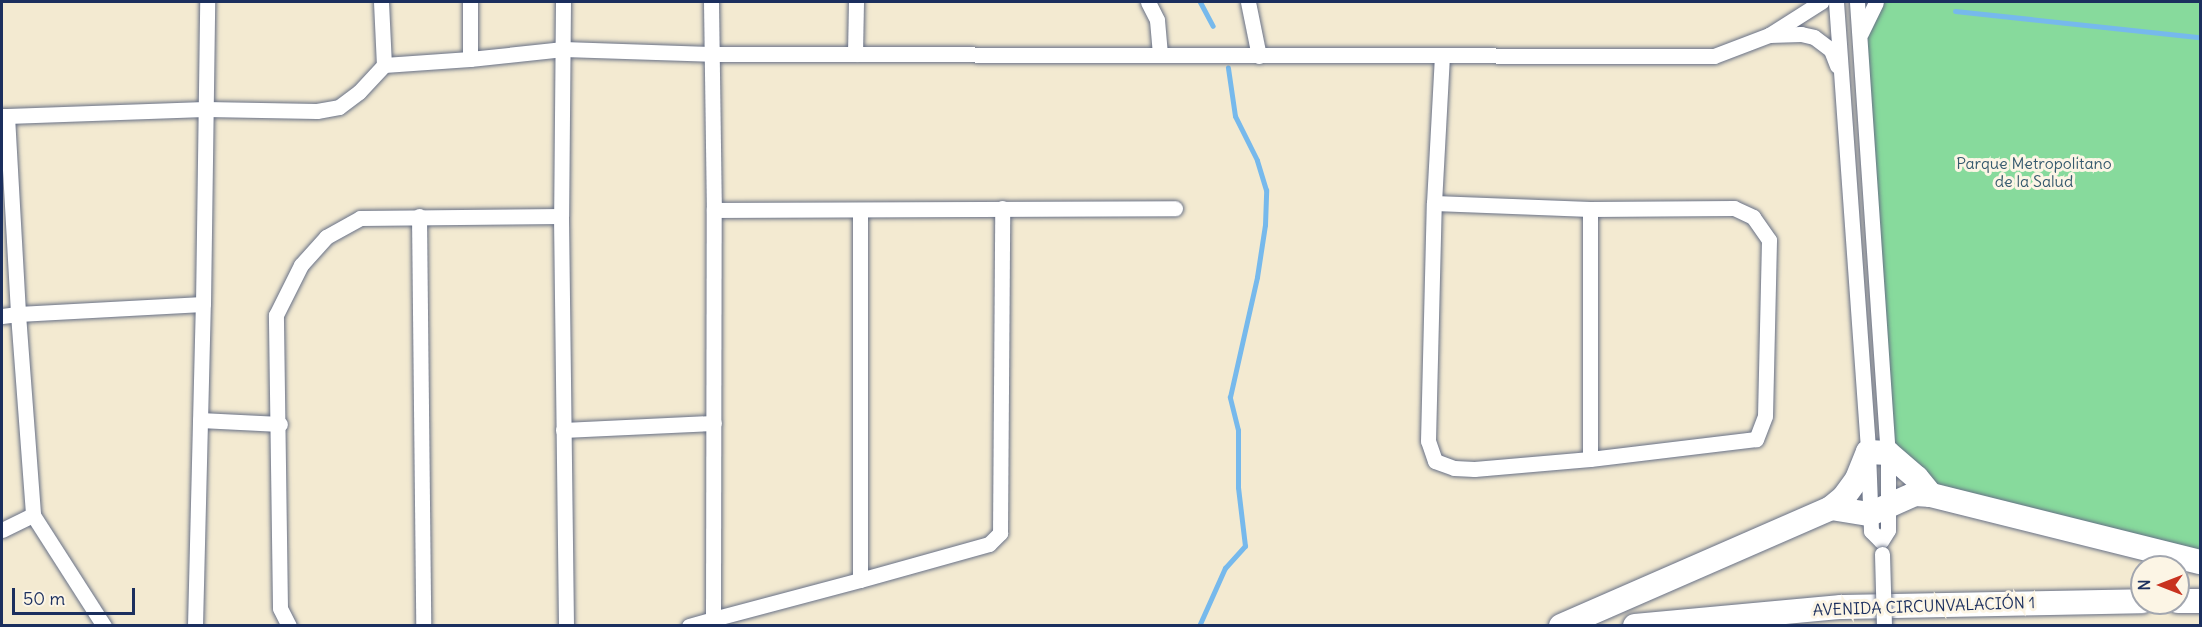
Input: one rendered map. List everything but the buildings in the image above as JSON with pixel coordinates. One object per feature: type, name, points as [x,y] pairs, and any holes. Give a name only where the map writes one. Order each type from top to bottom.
[{"type":"main road","points":[[1561,626],[1831,508],[1844,497],[1878,452],[1917,478],[1931,495]]},
{"type":"main road","points":[[1831,508],[1879,511],[1915,494],[1931,495],[2200,562]]},
{"type":"main road","name":"AVENIDA CIRCUNVALACIÓN 1","points":[[1635,626],[1841,607],[2130,602]]},
{"type":"street","points":[[195,626],[203,304],[207,2]]},
{"type":"street","points":[[381,2],[384,65]]},
{"type":"street","points":[[470,2],[470,59]]},
{"type":"street","points":[[563,2],[561,216],[566,626]]},
{"type":"street","points":[[711,2],[714,210],[713,619]]},
{"type":"street","points":[[855,54],[856,2]]},
{"type":"street","points":[[1148,2],[1156,20],[1160,55]]},
{"type":"street","points":[[1248,2],[1259,56]]},
{"type":"street","points":[[1769,35],[1799,2]]},
{"type":"street","points":[[104,626],[33,516],[4,116],[206,109],[317,111],[339,107],[358,92],[384,65],[563,49],[710,54],[1714,56],[1769,35],[1821,2]]},
{"type":"street","points":[[1836,2],[1878,452]]},
{"type":"street","points":[[1857,2],[1878,452],[1879,511],[1871,531],[1881,548],[1884,626]]},
{"type":"street","points":[[1860,35],[1875,2]]},
{"type":"street","points":[[1769,35],[1801,34],[1825,43],[1831,50],[1842,77]]},
{"type":"street","points":[[1434,204],[1590,209],[1734,208],[1753,217],[1769,240],[1766,416],[1756,439],[1590,459],[1474,469],[1454,468],[1435,460],[1428,441],[1434,204],[1442,56]]},
{"type":"street","points":[[689,626],[989,544],[1000,533],[1002,208]]},
{"type":"street","points":[[714,210],[1175,208]]},
{"type":"street","points":[[1590,209],[1590,459]]},
{"type":"street","points":[[860,210],[860,580]]},
{"type":"street","points":[[419,216],[423,626]]},
{"type":"street","points":[[290,626],[280,608],[280,424],[276,315],[300,266],[326,237],[360,218],[561,216]]},
{"type":"street","points":[[2,316],[203,304]]},
{"type":"street","points":[[200,420],[280,424]]},
{"type":"street","points":[[563,430],[714,423]]},
{"type":"street","points":[[2,530],[33,516]]},
{"type":"green space","name":"Parque Metropolitano de la Salud","points":[[1876,2],[2200,2],[2200,562],[2190,560],[2190,555],[2172,555],[1931,495],[1888,453],[1860,35]]},
{"type":"waterway","points":[[1200,2],[1213,26]]},
{"type":"waterway","points":[[1955,11],[2200,37]]},
{"type":"waterway","points":[[1199,626],[1225,568],[1245,546],[1238,487],[1238,430],[1230,397],[1257,277],[1265,225],[1266,190],[1257,160],[1235,116],[1228,68]]}]
